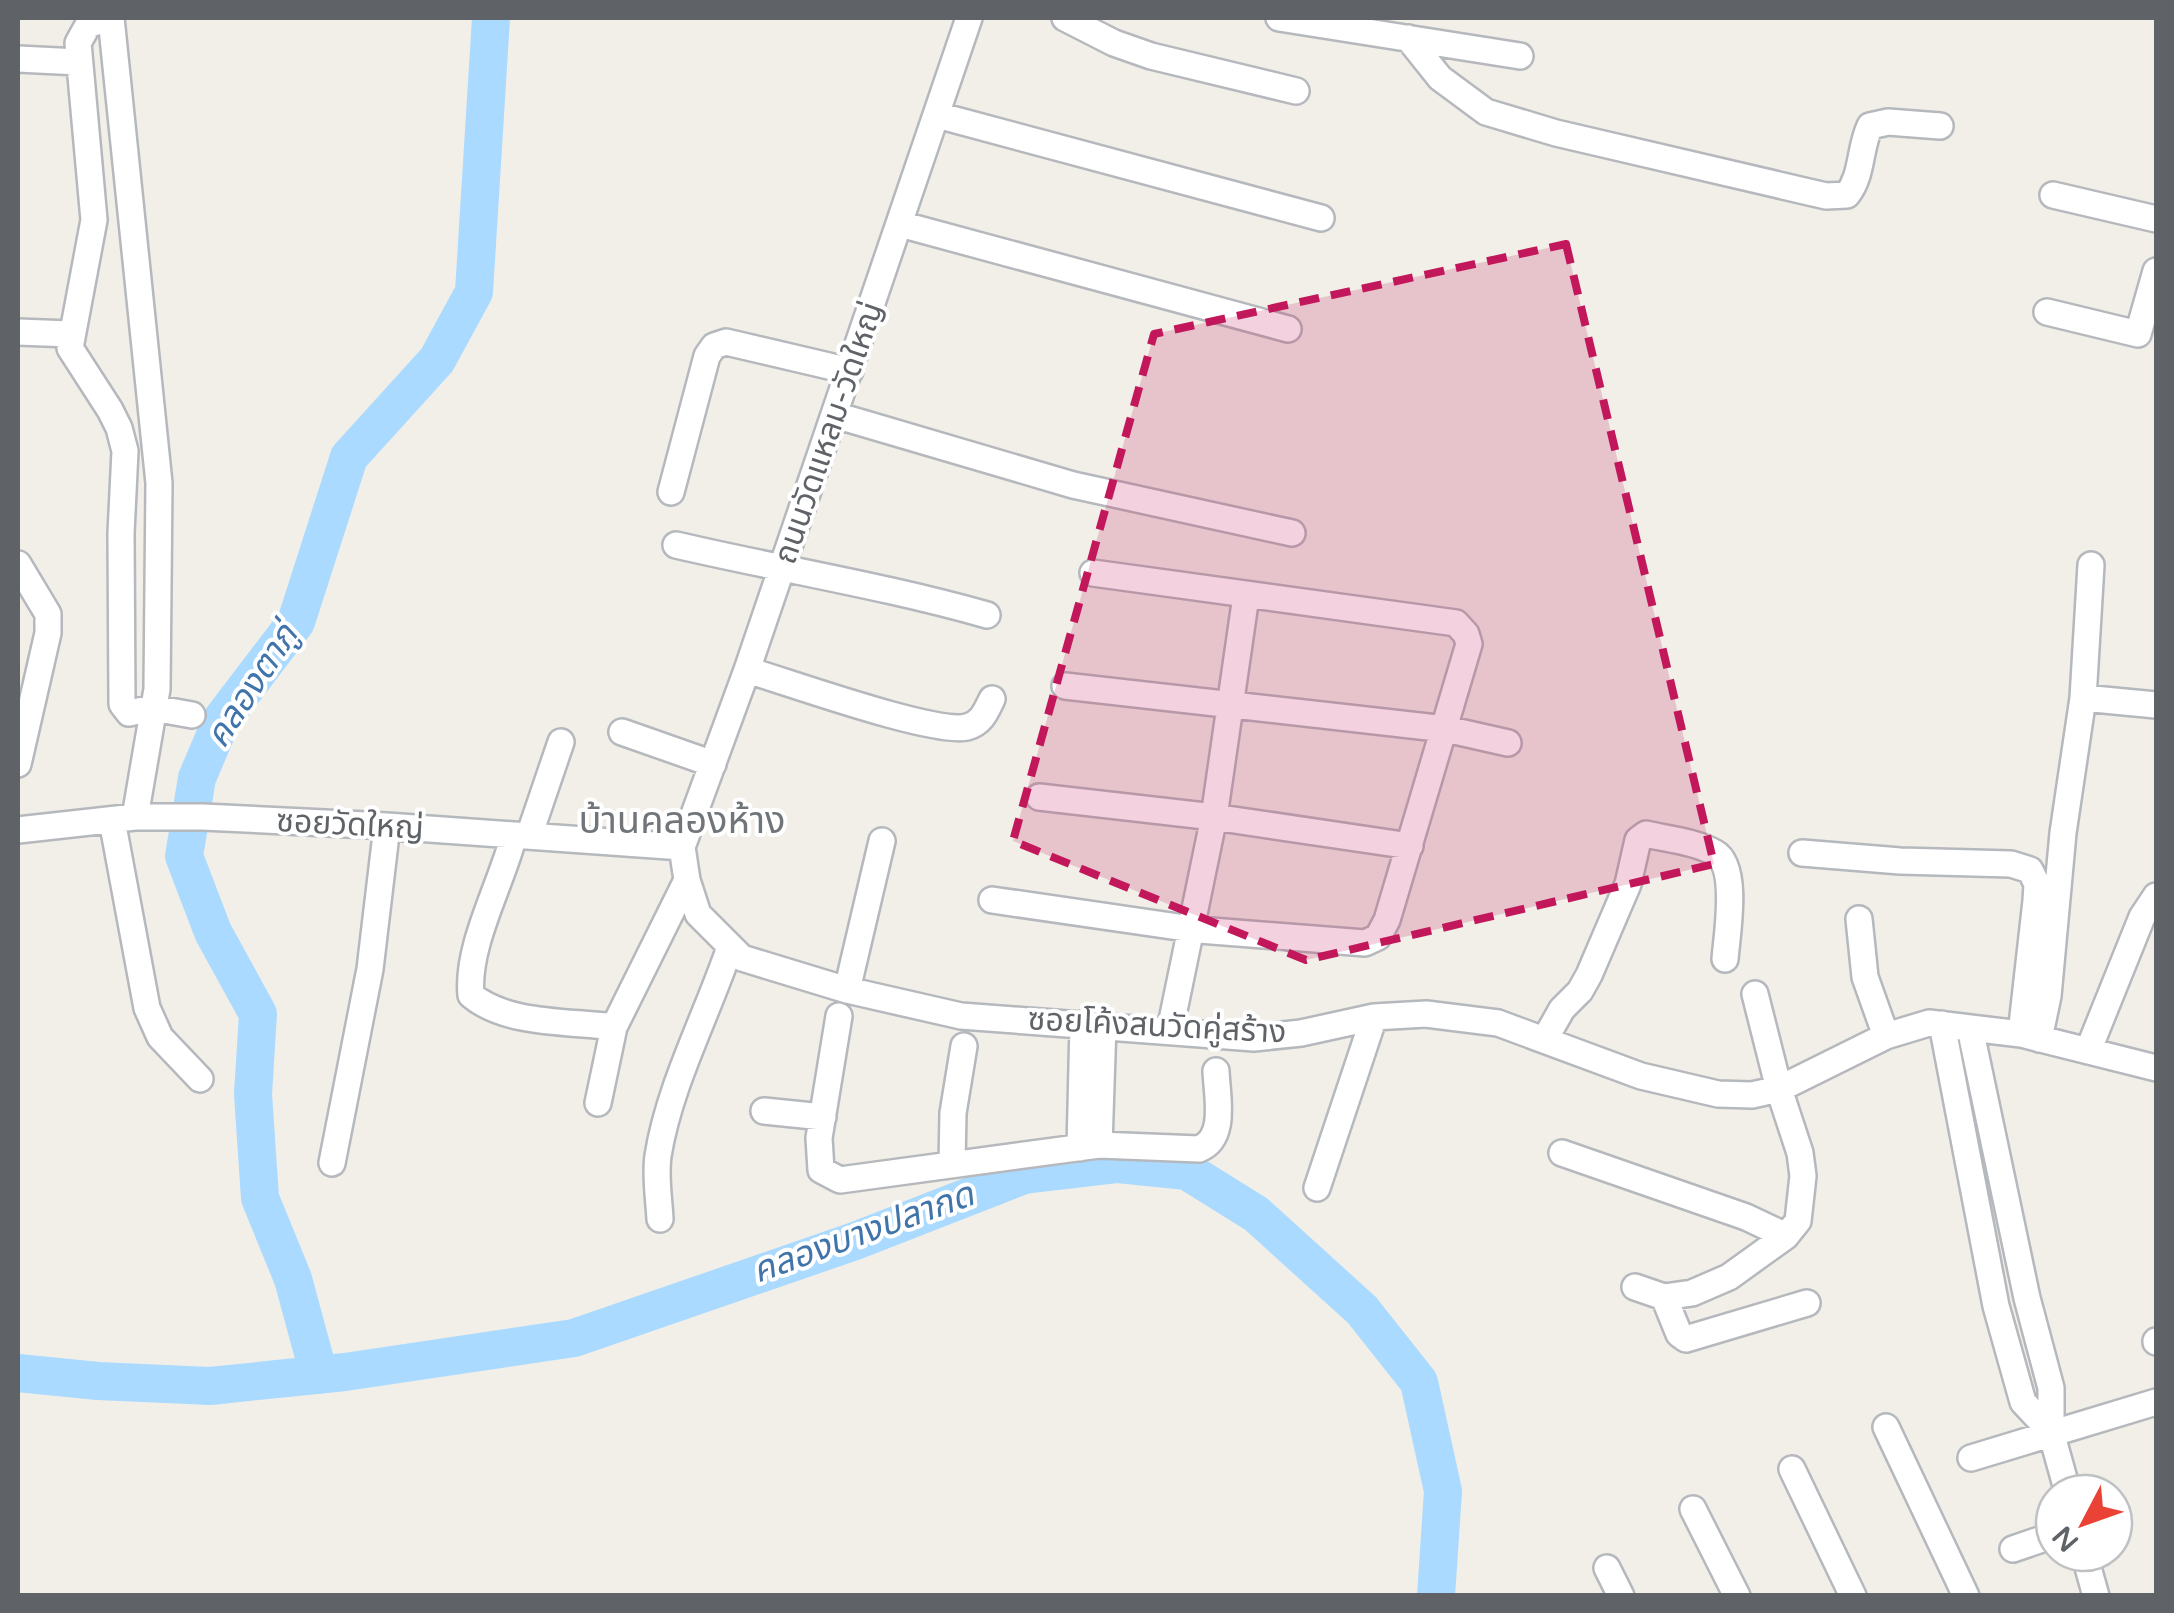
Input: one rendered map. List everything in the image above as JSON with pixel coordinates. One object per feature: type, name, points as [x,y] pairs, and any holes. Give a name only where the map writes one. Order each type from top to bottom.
[{"type":"street","name":"ถนนวัดแหลม-วัดใหญ่","points":[[682,847],[782,570],[969,18]]},
{"type":"street","points":[[1066,18],[1114,43],[1151,56],[1296,91]]},
{"type":"street","points":[[1279,18],[1520,56]]},
{"type":"street","points":[[99,19],[78,43],[94,220],[70,348],[120,428],[124,451],[122,704],[129,713],[154,708],[192,715]]},
{"type":"street","points":[[99,19],[159,483],[157,689],[124,819],[147,1008],[160,1037],[200,1078]]},
{"type":"street","points":[[1408,38],[1440,78],[1486,112],[1648,156],[1826,196],[1846,195],[1856,182],[1863,140],[1870,126],[1888,122],[1940,126]]},
{"type":"street","points":[[18,59],[79,62]]},
{"type":"street","points":[[937,115],[1321,218]]},
{"type":"street","points":[[2053,195],[2156,219]]},
{"type":"street","points":[[900,224],[1288,330]]},
{"type":"street","points":[[2047,312],[2138,334],[2156,271]]},
{"type":"street","points":[[18,332],[70,334]]},
{"type":"street","points":[[671,492],[707,356],[714,346],[726,342],[850,371]]},
{"type":"street","points":[[835,414],[1073,485],[1292,532]]},
{"type":"street","points":[[676,545],[917,595],[987,615]]},
{"type":"street","points":[[18,564],[48,614],[48,633],[18,764]]},
{"type":"street","points":[[2030,1037],[2048,996],[2063,833],[2083,698],[2091,565]]},
{"type":"street","points":[[992,900],[1365,942],[1378,937],[1387,920],[1410,846],[1469,644],[1456,623],[1093,573]]},
{"type":"street","points":[[1177,1031],[1246,596]]},
{"type":"street","points":[[747,670],[927,724],[965,728],[980,721],[992,699]]},
{"type":"street","points":[[1065,686],[1446,729],[1508,743]]},
{"type":"street","points":[[2083,698],[2156,705]]},
{"type":"street","points":[[622,732],[713,764]]},
{"type":"street","points":[[561,742],[482,931],[471,995],[481,1004],[522,1016],[614,1027]]},
{"type":"street","points":[[1038,797],[1214,816],[1410,846]]},
{"type":"street","name":"ซอยวัดใหญ่","points":[[18,830],[167,816],[387,826],[682,847]]},
{"type":"street","points":[[332,1163],[370,969],[387,826]]},
{"type":"street","points":[[1545,1040],[1562,1009],[1589,975],[1628,884],[1638,840],[1646,834],[1713,851],[1723,860],[1728,872],[1729,906],[1724,959]]},
{"type":"street","points":[[847,990],[882,841]]},
{"type":"street","name":"ซอยโค้งสนวัดคู่สร้าง","points":[[682,847],[698,914],[742,958],[847,990],[960,1016],[1254,1038],[1302,1033],[1374,1017],[1426,1014],[1498,1023],[1641,1076],[1718,1094],[1752,1096],[1778,1089],[1886,1036],[1929,1024],[2030,1037],[2156,1068]]},
{"type":"street","points":[[1802,853],[2011,864],[2030,870],[2037,884],[2030,1037]]},
{"type":"street","points":[[598,1103],[614,1027],[687,880]]},
{"type":"street","points":[[2088,1051],[2142,917],[2156,896]]},
{"type":"street","points":[[1859,919],[1865,977],[1886,1036]]},
{"type":"street","points":[[660,1219],[658,1160],[671,1100],[709,1010],[730,947]]},
{"type":"street","points":[[1635,1287],[1664,1296],[1692,1293],[1729,1277],[1786,1236],[1798,1220],[1803,1176],[1800,1153],[1778,1089],[1756,994]]},
{"type":"street","points":[[839,1016],[820,1138],[822,1170],[840,1180],[1089,1147],[1199,1149],[1211,1144],[1217,1134],[1216,1071]]},
{"type":"street","points":[[1317,1188],[1374,1017]]},
{"type":"street","points":[[1942,1024],[1996,1306],[2023,1402],[2052,1432]]},
{"type":"street","points":[[1089,1147],[1093,1025]]},
{"type":"street","points":[[1970,1028],[2051,1388],[2052,1432],[2063,1473]]},
{"type":"street","points":[[952,1164],[953,1114],[964,1046]]},
{"type":"street","points":[[764,1110],[823,1117]]},
{"type":"street","points":[[1562,1153],[1746,1216],[1786,1236]]},
{"type":"street","points":[[1664,1296],[1679,1334],[1686,1339],[1807,1303]]},
{"type":"street","points":[[1971,1458],[2156,1402]]},
{"type":"street","points":[[1886,1427],[1966,1596]]},
{"type":"street","points":[[1792,1469],[1853,1596]]},
{"type":"street","points":[[1694,1509],[1737,1596]]},
{"type":"street","points":[[2013,1549],[2034,1542]]},
{"type":"street","points":[[1607,1568],[1621,1596]]},
{"type":"highlighted area","points":[[1566,244],[1714,864],[1306,960],[1013,841],[1154,334]]},
{"type":"waterway","name":"คลองตาภู่","points":[[319,1375],[293,1279],[260,1198],[253,1094],[258,1014],[213,932],[184,856],[197,778],[222,719],[296,622],[349,457],[437,360],[474,292],[491,18]]},
{"type":"waterway","name":"คลองบางปลากด","points":[[18,1373],[210,1386],[345,1372],[574,1338],[855,1241],[1024,1175],[1118,1164],[1187,1171],[1256,1214],[1362,1310],[1419,1382],[1443,1491],[1436,1596]]},
{"type":"district","name":"บ้านคลองห้าง","points":[[682,821]]}]
